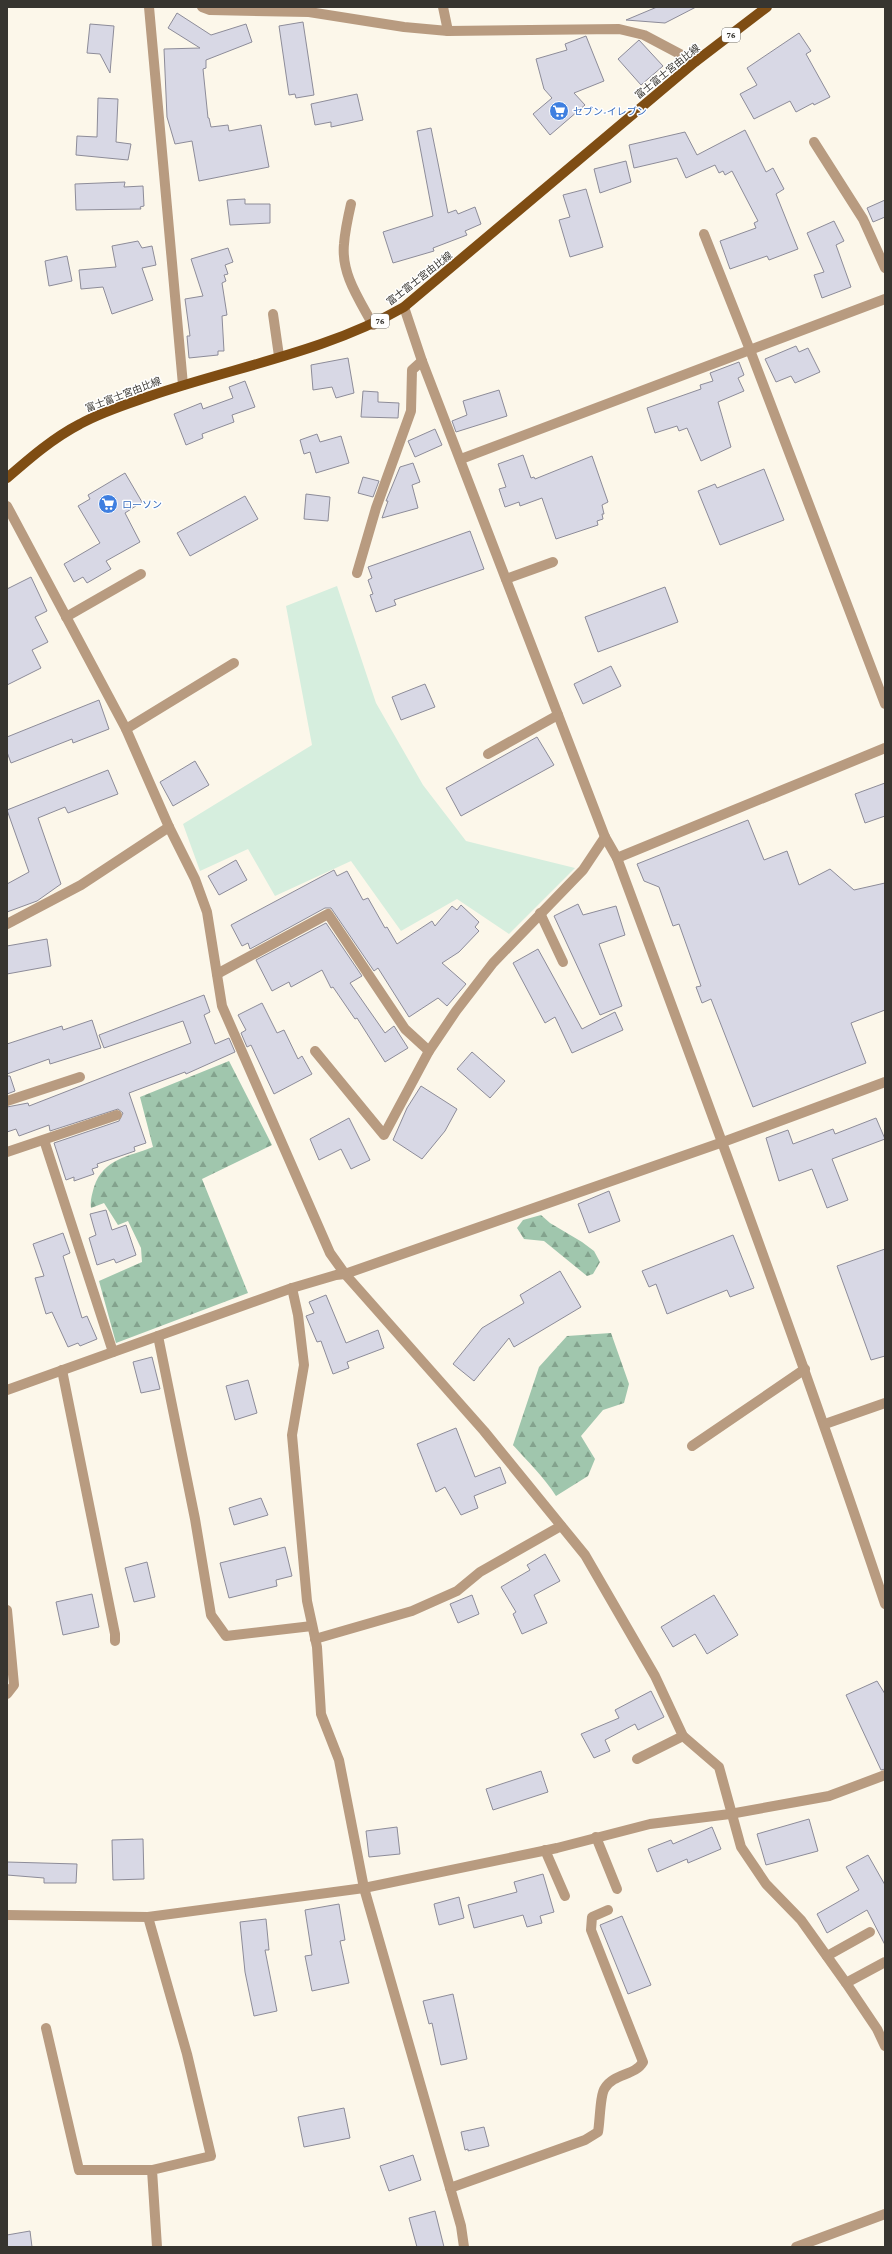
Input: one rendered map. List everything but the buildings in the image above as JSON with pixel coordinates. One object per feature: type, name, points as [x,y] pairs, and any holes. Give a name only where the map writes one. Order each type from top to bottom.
[{"type":"main road","name":"富士富士宮由比線","points":[[7,478],[45,446],[80,423],[123,405],[183,385],[345,336],[373,325],[404,307],[695,62],[767,7]]},
{"type":"street","points":[[149,7],[183,385]]},
{"type":"street","points":[[202,7],[210,10],[309,12],[404,27],[448,32],[619,29],[644,34],[695,62]]},
{"type":"street","points":[[443,7],[448,32]]},
{"type":"street","points":[[814,142],[863,219],[885,268]]},
{"type":"street","points":[[351,204],[344,244],[344,263],[350,282],[373,325]]},
{"type":"street","points":[[704,234],[750,350],[885,704]]},
{"type":"street","points":[[460,459],[885,299]]},
{"type":"street","points":[[404,307],[422,361],[605,837],[617,858],[723,1142],[825,1424],[885,1604]]},
{"type":"street","points":[[273,314],[279,356]]},
{"type":"street","points":[[357,573],[376,508],[411,411],[412,370],[422,361]]},
{"type":"street","points":[[7,506],[126,729],[169,827],[195,879],[207,912],[222,1006],[330,1253],[345,1274],[484,1431],[585,1555],[655,1676],[684,1736],[719,1767],[730,1814],[741,1847],[766,1884],[801,1920],[877,2029],[885,2046]]},
{"type":"street","points":[[506,579],[553,562]]},
{"type":"street","points":[[66,617],[141,574]]},
{"type":"street","points":[[126,729],[234,663]]},
{"type":"street","points":[[488,754],[558,715]]},
{"type":"street","points":[[617,858],[885,748]]},
{"type":"street","points":[[7,924],[81,885],[169,827]]},
{"type":"street","points":[[315,1051],[384,1135],[429,1051],[456,1011],[493,963],[582,870],[605,837]]},
{"type":"street","points":[[540,913],[563,962]]},
{"type":"street","points":[[217,974],[328,914],[405,1030],[429,1051]]},
{"type":"street","points":[[7,1101],[80,1077]]},
{"type":"street","points":[[7,1390],[292,1288],[336,1274],[345,1274],[723,1142],[885,1082]]},
{"type":"street","points":[[7,1152],[117,1115]]},
{"type":"street","points":[[44,1140],[113,1352]]},
{"type":"street","points":[[292,1288],[298,1315],[304,1365],[292,1435],[307,1600],[315,1639],[321,1714],[339,1760],[364,1888],[461,2226],[464,2247]]},
{"type":"street","points":[[158,1336],[195,1519],[211,1615],[226,1636],[312,1626]]},
{"type":"street","points":[[692,1446],[805,1369]]},
{"type":"street","points":[[62,1370],[115,1634],[115,1641]]},
{"type":"street","points":[[825,1424],[885,1404]]},
{"type":"street","points":[[315,1639],[412,1611],[457,1591],[480,1572],[561,1526]]},
{"type":"street","points":[[7,1610],[14,1685],[7,1694]]},
{"type":"street","points":[[637,1759],[684,1736]]},
{"type":"street","points":[[7,1915],[148,1917],[364,1888],[545,1850],[650,1824],[730,1814],[828,1796],[885,1775]]},
{"type":"street","points":[[596,1837],[617,1890]]},
{"type":"street","points":[[545,1850],[565,1896]]},
{"type":"street","points":[[450,2188],[585,2140],[598,2132],[604,2088],[614,2078],[640,2068],[643,2062],[591,1930],[592,1917],[608,1910]]},
{"type":"street","points":[[46,2028],[79,2170],[152,2170],[211,2156],[187,2054],[148,1917]]},
{"type":"street","points":[[827,1956],[870,1932]]},
{"type":"street","points":[[846,1983],[885,1962]]},
{"type":"street","points":[[152,2170],[158,2247]]},
{"type":"street","points":[[796,2247],[885,2214]]},
{"type":"green space","points":[[337,586],[376,703],[423,785],[466,841],[575,868],[509,934],[457,899],[401,931],[351,861],[275,896],[248,849],[200,871],[183,824],[312,745],[286,606]]},
{"type":"green space","points":[[229,1061],[272,1145],[202,1179],[248,1293],[116,1343],[99,1281],[142,1262],[141,1248],[128,1221],[118,1225],[104,1203],[91,1208],[91,1200],[98,1177],[110,1164],[126,1156],[153,1147],[140,1097]]},
{"type":"green space","points":[[541,1215],[550,1223],[594,1251],[600,1262],[593,1274],[587,1276],[544,1241],[524,1239],[517,1228],[523,1220]]},
{"type":"green space","points":[[611,1333],[629,1384],[624,1403],[603,1410],[581,1436],[595,1459],[588,1476],[556,1496],[541,1476],[513,1445],[539,1367],[567,1336]]},
{"type":"place","name":"セブン-イレブン","points":[[559,111]]},
{"type":"place","name":"ローソン","points":[[108,504]]}]
